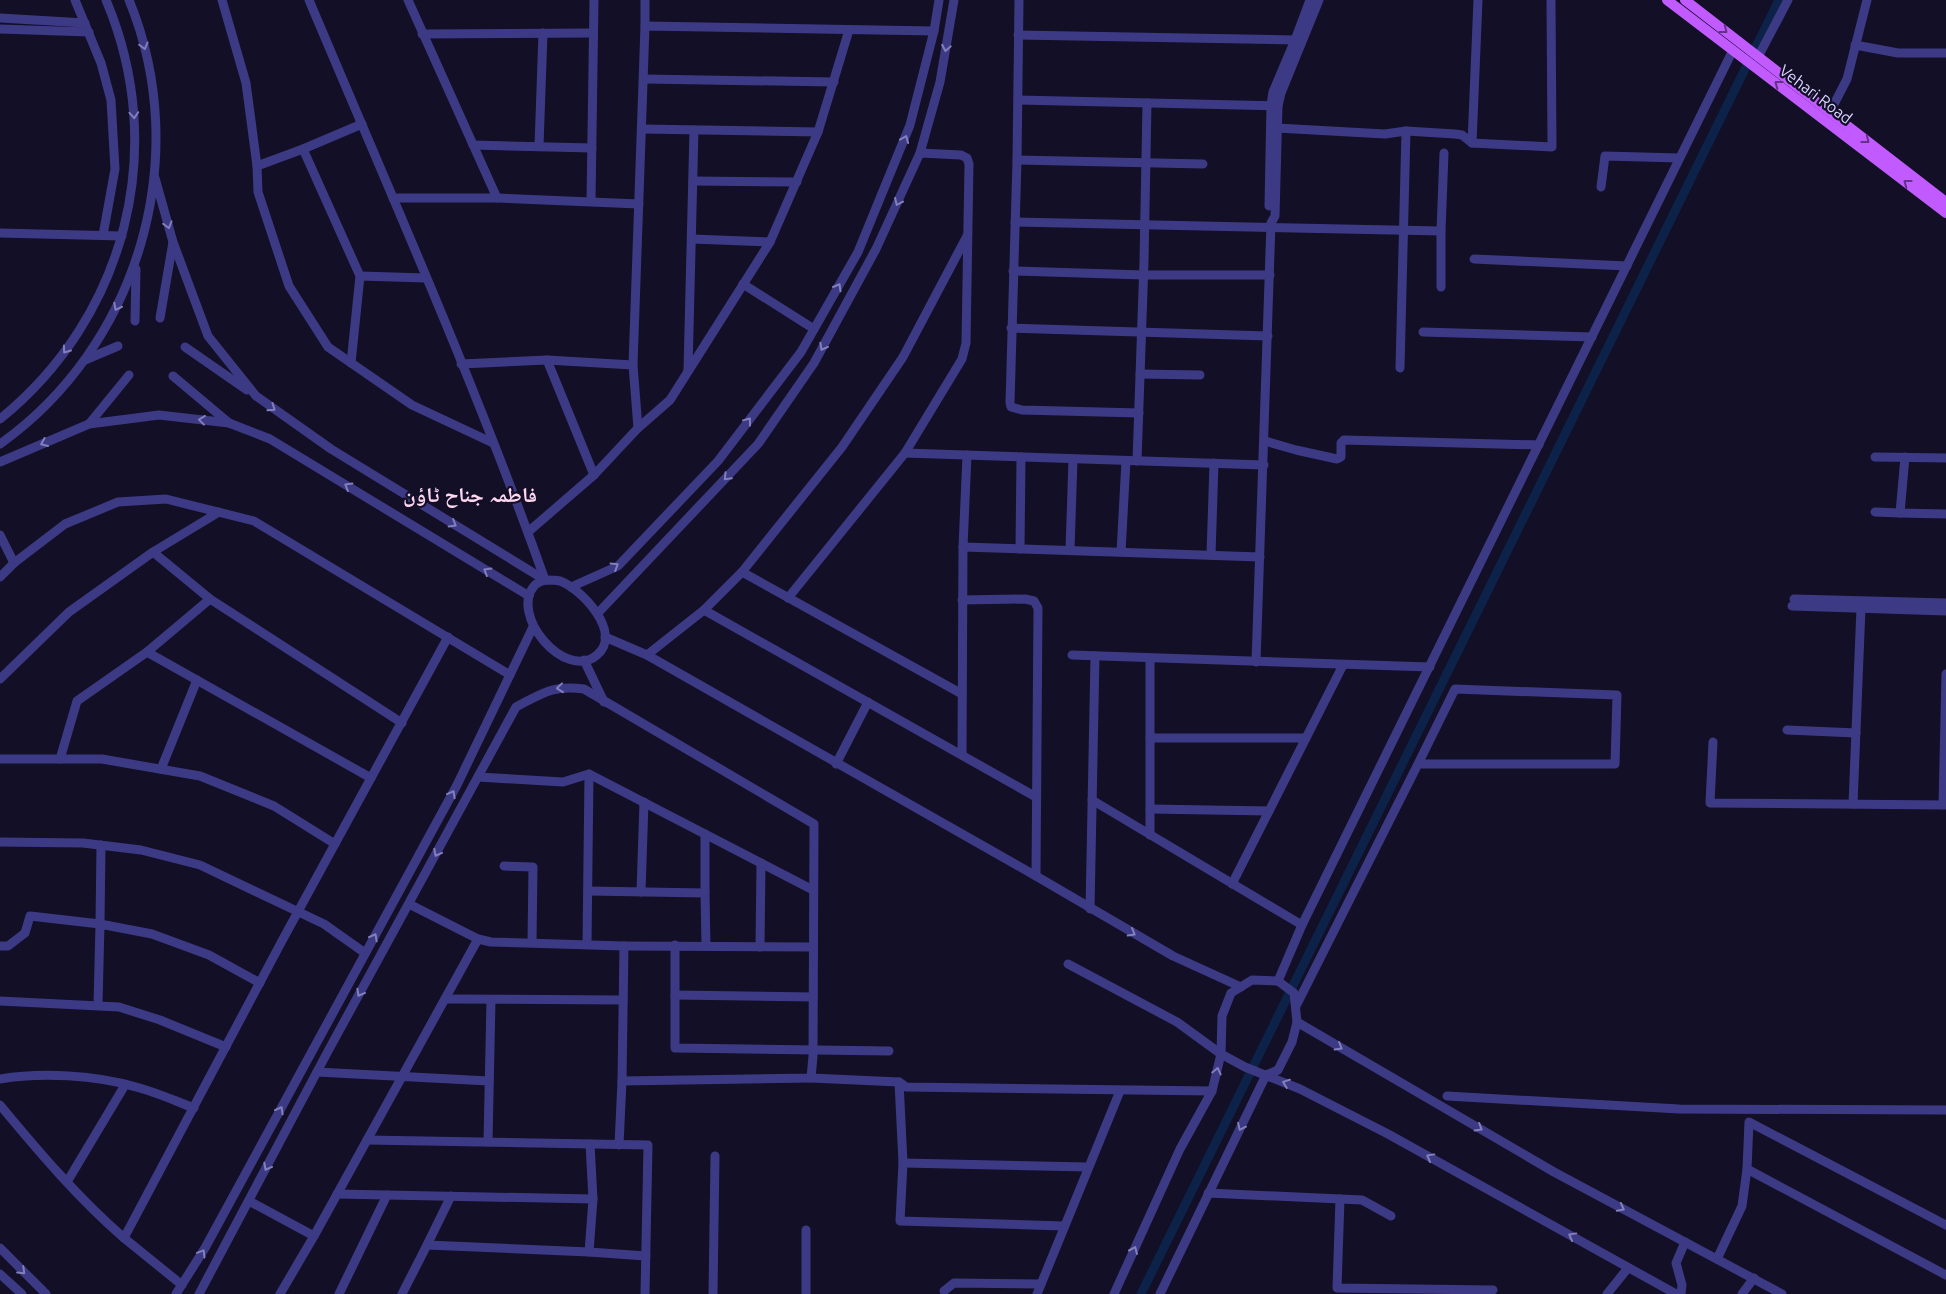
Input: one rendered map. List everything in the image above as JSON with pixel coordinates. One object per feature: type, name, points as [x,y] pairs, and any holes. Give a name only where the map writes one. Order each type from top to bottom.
[{"type":"main road","name":"Vehari Road","points":[[1667,0],[1946,213]]},
{"type":"main road","name":"Vehari Road","points":[[1685,0],[1946,202]]},
{"type":"street","points":[[75,0],[101,63],[111,100],[114,169],[103,235]]},
{"type":"street","points":[[0,419],[38,384],[74,340],[105,284],[122,236],[133,181],[135,117],[124,53],[106,0]]},
{"type":"street","points":[[0,444],[42,410],[85,360],[109,323],[136,263],[148,221],[155,178],[156,134],[153,91],[145,48],[129,0]]},
{"type":"street","points":[[222,0],[246,83],[257,166],[258,192],[289,286],[328,346],[412,405],[493,442]]},
{"type":"street","points":[[309,0],[493,442],[528,532],[544,580]]},
{"type":"street","points":[[408,0],[497,198]]},
{"type":"street","points":[[592,201],[594,0]]},
{"type":"street","points":[[638,428],[633,365],[640,204],[645,0]]},
{"type":"street","points":[[571,587],[618,566],[712,468],[801,352],[858,252],[910,125],[934,31],[939,0]]},
{"type":"street","points":[[598,613],[758,444],[814,363],[876,249],[920,153],[940,82],[954,0]]},
{"type":"street","points":[[1019,0],[1017,160],[1011,328],[1011,407],[1022,410],[1139,413]]},
{"type":"street","points":[[1271,225],[1275,216],[1276,128],[1273,92],[1310,0]]},
{"type":"street","points":[[1256,662],[1265,441],[1271,225],[1269,217],[1274,106],[1318,0]]},
{"type":"street","points":[[1472,143],[1478,0]]},
{"type":"street","points":[[1276,128],[1384,134],[1406,131],[1455,134],[1462,135],[1472,143],[1552,146],[1551,0]]},
{"type":"street","points":[[1758,57],[1788,0]]},
{"type":"street","points":[[1830,112],[1847,79],[1867,0]]},
{"type":"street","points":[[0,18],[85,22]]},
{"type":"street","points":[[645,26],[934,31]]},
{"type":"street","points":[[0,29],[89,32]]},
{"type":"street","points":[[528,532],[594,475],[638,428],[670,400],[770,242],[818,132],[849,30]]},
{"type":"street","points":[[539,146],[543,33]]},
{"type":"street","points":[[422,34],[593,33]]},
{"type":"street","points":[[1018,35],[1295,40]]},
{"type":"street","points":[[1855,46],[1898,53],[1946,53]]},
{"type":"street","points":[[1278,981],[1302,925],[1679,158],[1734,50]]},
{"type":"street","points":[[644,79],[834,82]]},
{"type":"street","points":[[1018,100],[1274,106]]},
{"type":"street","points":[[1137,462],[1144,275],[1147,103]]},
{"type":"street","points":[[257,166],[362,124]]},
{"type":"street","points":[[642,129],[818,132]]},
{"type":"street","points":[[688,371],[694,130]]},
{"type":"street","points":[[1400,368],[1406,131]]},
{"type":"street","points":[[473,145],[592,148]]},
{"type":"street","points":[[303,149],[360,276],[351,363]]},
{"type":"street","points":[[788,598],[905,452],[962,359],[966,343],[969,164],[967,158],[961,155],[920,153]]},
{"type":"street","points":[[1441,287],[1444,153]]},
{"type":"street","points":[[1601,186],[1605,156],[1679,158]]},
{"type":"street","points":[[1017,160],[1203,164]]},
{"type":"street","points":[[155,178],[173,242],[208,336],[256,396]]},
{"type":"street","points":[[693,181],[797,182]]},
{"type":"street","points":[[393,198],[497,198],[640,204]]},
{"type":"street","points":[[1015,222],[1271,225],[1441,231]]},
{"type":"street","points":[[0,233],[122,236]]},
{"type":"street","points":[[647,655],[704,610],[742,572],[842,447],[903,357],[968,236]]},
{"type":"street","points":[[692,238],[770,242]]},
{"type":"street","points":[[160,318],[173,242]]},
{"type":"street","points":[[1474,259],[1627,266]]},
{"type":"street","points":[[135,321],[136,263]]},
{"type":"street","points":[[1013,271],[1144,275],[1270,275]]},
{"type":"street","points":[[360,276],[426,278]]},
{"type":"street","points":[[743,284],[814,329]]},
{"type":"street","points":[[1011,328],[1268,336]]},
{"type":"street","points":[[1423,332],[1592,337]]},
{"type":"street","points":[[85,360],[118,346]]},
{"type":"street","points":[[185,347],[331,449],[544,580],[559,581],[571,587],[588,601],[598,613],[605,637],[601,651],[590,660],[572,660],[558,654],[544,642],[534,627],[528,610],[529,596],[535,585],[544,580]]},
{"type":"street","points":[[461,364],[547,360],[633,365]]},
{"type":"street","points":[[547,360],[594,475]]},
{"type":"street","points":[[1140,374],[1200,375]]},
{"type":"street","points":[[89,424],[129,376]]},
{"type":"street","points":[[173,376],[229,424]]},
{"type":"street","points":[[0,462],[89,424],[159,415],[229,424],[270,438],[529,596]]},
{"type":"street","points":[[1265,441],[1337,459],[1341,457],[1341,443],[1344,440],[1539,445]]},
{"type":"street","points":[[905,452],[1137,462],[1264,465]]},
{"type":"street","points":[[962,755],[962,547],[967,455]]},
{"type":"street","points":[[1020,549],[1021,457]]},
{"type":"street","points":[[1875,457],[1946,458]]},
{"type":"street","points":[[1900,513],[1905,457]]},
{"type":"street","points":[[1070,550],[1073,459]]},
{"type":"street","points":[[1122,552],[1126,461]]},
{"type":"street","points":[[1211,555],[1214,464]]},
{"type":"street","points":[[0,576],[65,524],[118,502],[166,499],[254,521],[510,675]]},
{"type":"street","points":[[0,679],[69,612],[153,552],[219,512]]},
{"type":"street","points":[[1876,512],[1946,514]]},
{"type":"street","points":[[0,536],[14,563]]},
{"type":"street","points":[[962,547],[1260,557]]},
{"type":"street","points":[[153,552],[196,585],[210,599],[402,723]]},
{"type":"street","points":[[742,572],[962,694]]},
{"type":"street","points":[[60,759],[77,701],[147,652],[210,599]]},
{"type":"street","points":[[962,600],[1025,599],[1034,601],[1038,608],[1036,876]]},
{"type":"street","points":[[1946,602],[1793,603],[1946,612]]},
{"type":"street","points":[[1853,804],[1860,608]]},
{"type":"street","points":[[704,610],[1036,797]]},
{"type":"street","points":[[176,1294],[205,1248],[457,784],[534,627]]},
{"type":"street","points":[[124,1238],[298,912],[448,637]]},
{"type":"street","points":[[605,637],[647,655],[1173,956],[1241,987]]},
{"type":"street","points":[[147,652],[371,778]]},
{"type":"street","points":[[1072,656],[1430,667]]},
{"type":"street","points":[[1090,909],[1095,656]]},
{"type":"street","points":[[1150,658],[1150,835]]},
{"type":"street","points":[[584,660],[605,702]]},
{"type":"street","points":[[1232,884],[1343,665]]},
{"type":"street","points":[[1713,742],[1710,803],[1944,805],[1946,674]]},
{"type":"street","points":[[161,769],[197,680]]},
{"type":"street","points":[[199,1294],[317,1072],[516,707],[551,689],[569,687],[584,689],[814,824],[813,1050],[811,1078]]},
{"type":"street","points":[[1296,1006],[1455,689],[1617,695],[1615,764],[1418,764]]},
{"type":"street","points":[[836,764],[868,702]]},
{"type":"street","points":[[1787,730],[1856,733]]},
{"type":"street","points":[[1150,738],[1306,738]]},
{"type":"street","points":[[0,759],[102,759],[200,776],[274,806],[335,844]]},
{"type":"street","points":[[478,777],[563,782],[589,774],[813,890]]},
{"type":"street","points":[[587,944],[589,774]]},
{"type":"street","points":[[1092,800],[1302,925]]},
{"type":"street","points":[[641,892],[644,802]]},
{"type":"street","points":[[1150,809],[1269,811]]},
{"type":"street","points":[[705,834],[704,893],[706,946]]},
{"type":"street","points":[[0,842],[83,843],[141,850],[200,865],[324,924],[365,953]]},
{"type":"street","points":[[98,1005],[101,846]]},
{"type":"street","points":[[760,947],[761,863]]},
{"type":"street","points":[[504,866],[533,867],[532,942]]},
{"type":"street","points":[[588,891],[704,893]]},
{"type":"street","points":[[409,904],[478,939],[491,942],[624,946],[813,947]]},
{"type":"street","points":[[0,946],[8,946],[25,933],[30,916],[100,924],[152,934],[209,955],[260,983]]},
{"type":"street","points":[[280,1294],[478,939]]},
{"type":"street","points":[[675,945],[676,1048],[889,1052]]},
{"type":"street","points":[[619,1144],[624,946]]},
{"type":"street","points":[[1068,964],[1177,1022],[1221,1054],[1245,1067],[1300,1089],[1388,1134],[1676,1294]]},
{"type":"street","points":[[1114,1294],[1180,1149],[1212,1091],[1221,1054],[1222,1016],[1231,993],[1252,980],[1278,981],[1294,993],[1297,1022],[1292,1042],[1278,1070],[1266,1075],[1160,1294]]},
{"type":"street","points":[[675,995],[813,997]]},
{"type":"street","points":[[445,999],[623,1000]]},
{"type":"street","points":[[488,1142],[491,1000]]},
{"type":"street","points":[[0,1001],[119,1006],[160,1020],[226,1047]]},
{"type":"street","points":[[1297,1022],[1554,1172],[1782,1294]]},
{"type":"street","points":[[317,1072],[489,1081]]},
{"type":"street","points":[[0,1078],[13,1076],[74,1076],[136,1086],[194,1108]]},
{"type":"street","points":[[622,1080],[811,1078],[899,1082],[906,1087],[1212,1091]]},
{"type":"street","points":[[899,1082],[903,1163],[900,1221],[1064,1226]]},
{"type":"street","points":[[66,1182],[125,1084]]},
{"type":"street","points":[[1037,1294],[1120,1091]]},
{"type":"street","points":[[1447,1096],[1679,1109],[1946,1110]]},
{"type":"street","points":[[0,1105],[38,1152],[99,1216],[182,1285]]},
{"type":"street","points":[[1717,1259],[1742,1206],[1747,1169],[1749,1122],[1946,1226]]},
{"type":"street","points":[[367,1140],[648,1145],[645,1294]]},
{"type":"street","points":[[590,1144],[593,1199],[590,1252]]},
{"type":"street","points":[[713,1294],[715,1156]]},
{"type":"street","points":[[903,1163],[1088,1168]]},
{"type":"street","points":[[1747,1169],[1946,1276]]},
{"type":"street","points":[[1208,1193],[1362,1200],[1391,1216]]},
{"type":"street","points":[[337,1194],[593,1199]]},
{"type":"street","points":[[339,1294],[387,1195]]},
{"type":"street","points":[[402,1294],[451,1196]]},
{"type":"street","points":[[1340,1199],[1337,1288],[1493,1290]]},
{"type":"street","points":[[248,1201],[314,1236]]},
{"type":"street","points":[[806,1230],[806,1294]]},
{"type":"street","points":[[1681,1294],[1682,1285],[1676,1263],[1685,1242]]},
{"type":"street","points":[[427,1245],[646,1256]]},
{"type":"street","points":[[0,1248],[46,1294]]},
{"type":"street","points":[[1606,1294],[1628,1268]]},
{"type":"street","points":[[0,1274],[22,1294]]},
{"type":"street","points":[[1742,1294],[1754,1278]]},
{"type":"street","points":[[944,1291],[954,1282],[1041,1284]]},
{"type":"waterway","points":[[1141,1294],[1779,0]]},
{"type":"district","name":"فاطمہ جناح ٹاؤن","points":[[470,495]]}]
